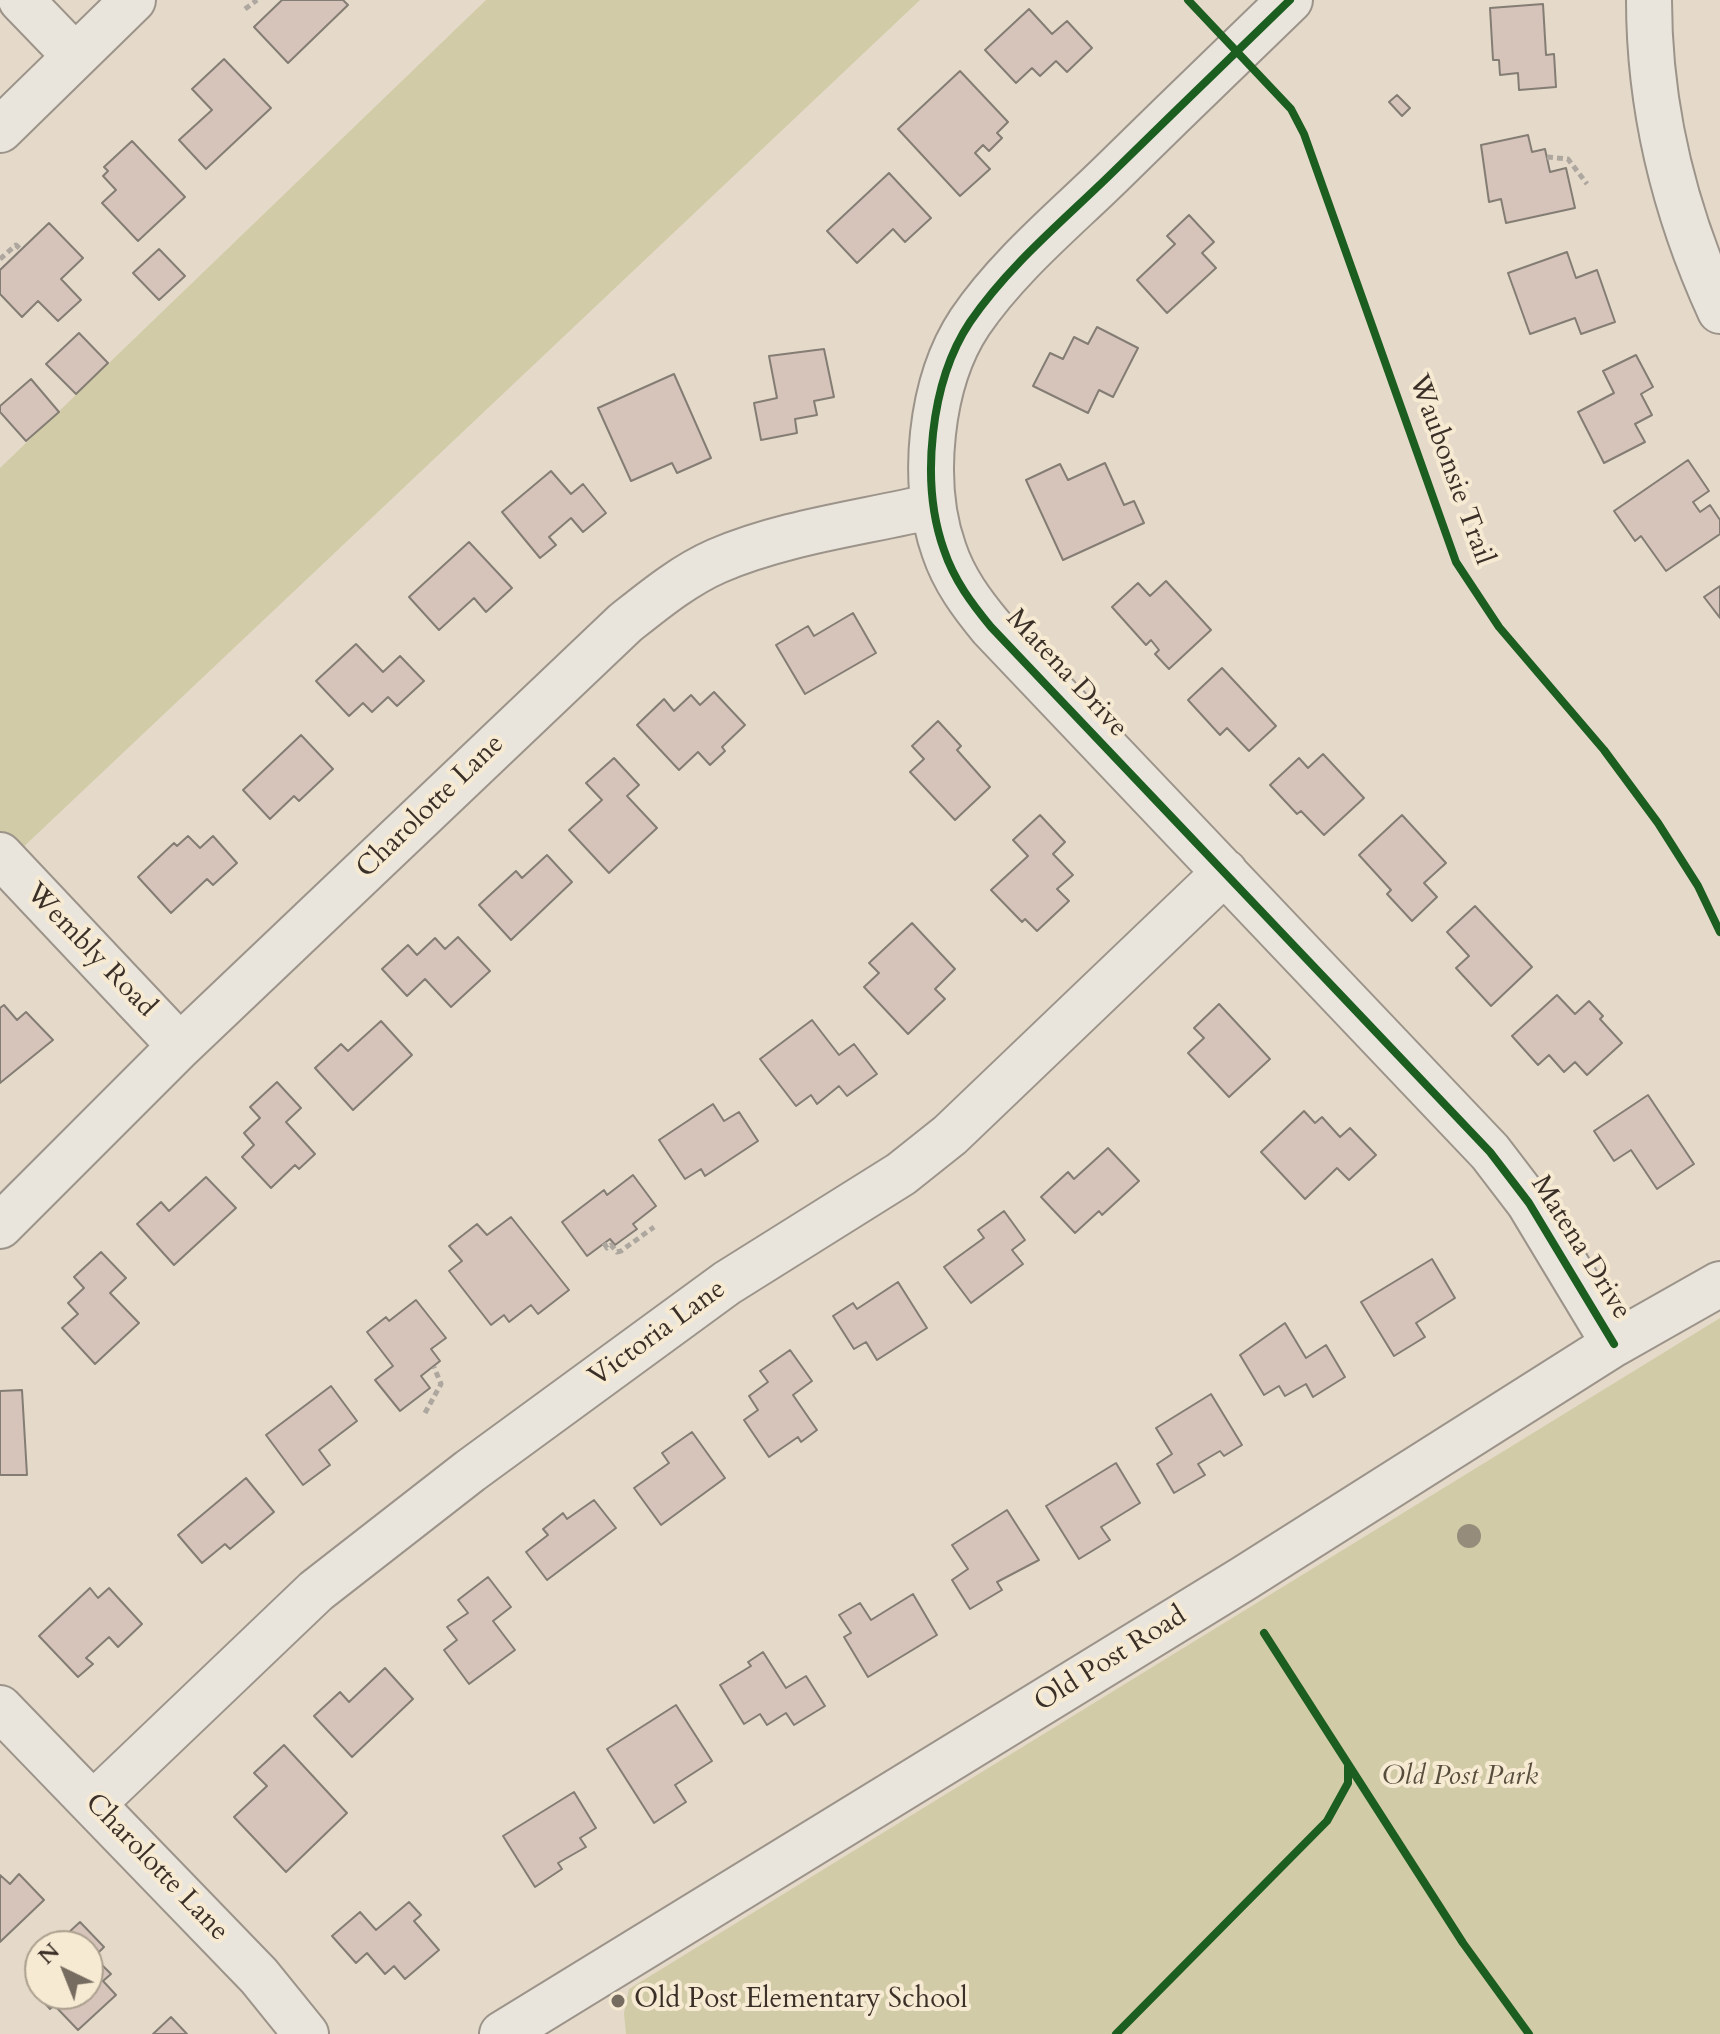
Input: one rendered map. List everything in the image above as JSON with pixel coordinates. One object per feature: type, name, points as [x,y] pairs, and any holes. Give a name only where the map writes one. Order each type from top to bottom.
[{"type":"street","points":[[21,0],[75,56]]},
{"type":"street","points":[[0,130],[133,0]]},
{"type":"street","name":"Matena Drive","points":[[1290,0],[1024,259],[968,324],[950,364],[936,415],[931,456],[933,506],[944,551],[957,579],[991,627],[1490,1152],[1529,1203],[1614,1344]]},
{"type":"street","points":[[1649,0],[1653,84],[1666,154],[1691,243],[1720,311]]},
{"type":"street","name":"Charolotte Lane","points":[[0,1226],[180,1046],[625,623],[667,590],[717,561],[777,542],[933,506]]},
{"type":"street","name":"Wembly Road","points":[[0,855],[180,1046]]},
{"type":"street","name":"Victoria Lane","points":[[94,1803],[316,1591],[470,1471],[727,1283],[901,1174],[950,1135],[1225,872]]},
{"type":"street","name":"Old Post Road","points":[[502,2034],[1243,1579],[1614,1344],[1720,1284]]},
{"type":"street","name":"Charolotte Lane","points":[[0,1708],[259,1976],[306,2034]]},
{"type":"path","points":[[245,9],[257,0]]},
{"type":"path","points":[[1547,157],[1568,159],[1587,184]]},
{"type":"path","points":[[0,259],[16,245],[21,250]]},
{"type":"path","points":[[604,1243],[607,1248],[611,1245],[617,1252],[621,1251],[654,1227]]},
{"type":"path","points":[[425,1413],[440,1390],[440,1378],[434,1367]]},
{"type":"green space","points":[[486,0],[920,0],[0,869],[0,468]]},
{"type":"green space","name":"Old Post Park","points":[[1720,1318],[1720,2034],[626,2034],[624,2013],[629,1989]]},
{"type":"building","points":[[282,0],[343,0],[348,5],[288,63],[254,27]]},
{"type":"building","points":[[1543,4],[1546,55],[1554,54],[1556,87],[1519,90],[1518,73],[1500,75],[1499,60],[1493,60],[1490,8]]},
{"type":"building","points":[[1029,9],[1052,34],[1067,21],[1092,48],[1067,72],[1056,61],[1040,76],[1032,68],[1016,83],[985,50]]},
{"type":"building","points":[[224,59],[271,108],[206,169],[179,140],[212,110],[192,89]]},
{"type":"building","points":[[960,71],[1008,122],[997,133],[1002,138],[989,151],[983,145],[975,153],[990,169],[960,196],[898,129]]},
{"type":"building","points":[[1397,95],[1410,108],[1402,116],[1389,102]]},
{"type":"building","points":[[1528,135],[1532,152],[1545,149],[1550,172],[1566,168],[1575,208],[1506,223],[1501,199],[1489,202],[1481,145]]},
{"type":"building","points":[[132,141],[185,197],[138,241],[102,203],[116,190],[103,176],[108,171],[104,167]]},
{"type":"building","points":[[889,173],[931,218],[905,242],[893,229],[857,263],[827,231]]},
{"type":"building","points":[[1189,215],[1214,242],[1202,253],[1216,268],[1167,313],[1137,280],[1175,244],[1167,236]]},
{"type":"building","points":[[49,223],[83,258],[61,279],[81,300],[58,321],[38,301],[22,317],[0,294],[0,270]]},
{"type":"building","points":[[159,249],[185,276],[159,300],[133,273]]},
{"type":"building","points":[[1567,252],[1576,278],[1597,270],[1615,322],[1581,334],[1575,318],[1530,334],[1508,273]]},
{"type":"building","points":[[1097,327],[1138,348],[1113,397],[1099,390],[1088,413],[1033,386],[1050,353],[1063,359],[1074,337],[1088,344]]},
{"type":"building","points":[[79,333],[108,363],[76,394],[46,364]]},
{"type":"building","points":[[824,349],[834,397],[814,401],[817,415],[795,419],[797,433],[761,440],[754,403],[777,398],[769,356]]},
{"type":"building","points":[[1636,355],[1653,387],[1641,394],[1652,415],[1635,424],[1645,442],[1604,463],[1578,412],[1614,393],[1603,371]]},
{"type":"building","points":[[674,374],[711,458],[677,473],[672,463],[631,481],[598,408]]},
{"type":"building","points":[[31,379],[59,412],[26,441],[0,412],[0,406]]},
{"type":"building","points":[[1688,460],[1709,491],[1693,502],[1700,512],[1710,505],[1720,520],[1720,534],[1666,571],[1641,536],[1635,541],[1614,511]]},
{"type":"building","points":[[1105,463],[1124,505],[1134,501],[1144,523],[1063,560],[1026,480],[1060,464],[1068,480]]},
{"type":"building","points":[[551,471],[571,494],[583,484],[606,513],[583,532],[571,518],[549,537],[556,545],[540,558],[502,512]]},
{"type":"building","points":[[469,542],[512,588],[486,612],[474,598],[439,630],[409,597]]},
{"type":"building","points":[[1166,581],[1211,630],[1169,669],[1155,654],[1159,650],[1151,640],[1146,645],[1112,607],[1138,583],[1150,596]]},
{"type":"building","points":[[1720,586],[1720,618],[1704,597]]},
{"type":"building","points":[[853,613],[876,653],[805,694],[776,645],[808,626],[814,636]]},
{"type":"building","points":[[356,644],[383,672],[400,656],[424,681],[397,706],[388,697],[372,712],[363,703],[349,716],[316,681]]},
{"type":"building","points":[[1222,668],[1276,726],[1249,751],[1227,728],[1220,735],[1188,700]]},
{"type":"building","points":[[714,692],[745,725],[722,747],[725,751],[710,765],[698,752],[679,770],[637,725],[664,699],[674,711],[691,695],[700,705]]},
{"type":"building","points":[[938,721],[961,746],[957,750],[990,787],[955,820],[910,772],[924,759],[912,746]]},
{"type":"building","points":[[301,735],[333,769],[299,801],[294,796],[270,819],[243,790]]},
{"type":"building","points":[[1323,754],[1364,798],[1324,835],[1301,811],[1297,814],[1270,785],[1299,758],[1308,768]]},
{"type":"building","points":[[614,758],[639,785],[627,796],[657,828],[609,873],[569,830],[602,800],[586,783]]},
{"type":"building","points":[[1040,815],[1065,842],[1053,854],[1073,875],[1057,889],[1069,901],[1037,931],[1025,919],[1022,922],[991,890],[1028,856],[1013,840]]},
{"type":"building","points":[[1402,815],[1446,863],[1424,883],[1437,897],[1412,921],[1387,894],[1391,890],[1359,855]]},
{"type":"building","points":[[188,836],[200,848],[213,836],[237,863],[213,885],[207,879],[171,913],[138,877],[174,843],[177,846]]},
{"type":"building","points":[[547,855],[572,882],[511,940],[479,905],[516,871],[522,878]]},
{"type":"building","points":[[1475,906],[1532,967],[1491,1006],[1456,968],[1469,956],[1447,932]]},
{"type":"building","points":[[912,923],[955,969],[935,989],[945,999],[908,1034],[864,987],[879,973],[869,963]]},
{"type":"building","points":[[458,937],[490,971],[451,1007],[425,979],[407,996],[382,969],[408,945],[417,955],[435,938],[445,949]]},
{"type":"building","points":[[1557,995],[1575,1014],[1589,1001],[1603,1016],[1600,1019],[1622,1043],[1587,1075],[1575,1062],[1564,1072],[1549,1055],[1538,1065],[1512,1036]]},
{"type":"building","points":[[1219,1004],[1270,1059],[1229,1097],[1188,1053],[1204,1038],[1194,1028]]},
{"type":"building","points":[[4,1005],[17,1020],[26,1012],[53,1040],[0,1083],[0,1008]]},
{"type":"building","points":[[812,1020],[839,1055],[854,1044],[877,1074],[847,1096],[839,1086],[817,1104],[811,1095],[796,1106],[760,1059]]},
{"type":"building","points":[[381,1021],[412,1055],[353,1110],[315,1068],[341,1044],[348,1051]]},
{"type":"building","points":[[277,1082],[301,1108],[286,1122],[315,1154],[299,1169],[295,1165],[271,1188],[242,1157],[254,1145],[244,1133],[260,1118],[250,1107]]},
{"type":"building","points":[[1648,1095],[1694,1164],[1657,1189],[1631,1150],[1614,1161],[1594,1131]]},
{"type":"building","points":[[713,1104],[724,1121],[739,1112],[758,1141],[705,1176],[701,1169],[685,1179],[659,1140]]},
{"type":"building","points":[[1304,1111],[1315,1123],[1322,1117],[1340,1137],[1350,1128],[1376,1155],[1349,1180],[1337,1168],[1305,1199],[1261,1152]]},
{"type":"building","points":[[1108,1148],[1139,1181],[1102,1215],[1099,1211],[1075,1233],[1041,1197],[1068,1172],[1074,1179]]},
{"type":"building","points":[[633,1175],[656,1206],[633,1224],[637,1229],[615,1245],[610,1239],[587,1256],[562,1222],[604,1190],[607,1195]]},
{"type":"building","points":[[206,1177],[236,1208],[174,1265],[137,1224],[161,1202],[169,1211]]},
{"type":"building","points":[[1004,1211],[1025,1240],[1012,1250],[1023,1264],[971,1303],[944,1267],[984,1238],[978,1230]]},
{"type":"building","points":[[511,1217],[569,1290],[538,1314],[531,1305],[509,1322],[504,1315],[491,1325],[449,1271],[462,1261],[449,1246],[477,1224],[487,1235]]},
{"type":"building","points":[[101,1252],[126,1278],[110,1293],[139,1323],[95,1364],[62,1328],[78,1314],[68,1303],[84,1288],[74,1277]]},
{"type":"building","points":[[1432,1259],[1455,1298],[1416,1323],[1425,1337],[1394,1356],[1361,1302]]},
{"type":"building","points":[[898,1282],[927,1328],[877,1360],[866,1342],[854,1349],[833,1316],[853,1303],[857,1309]]},
{"type":"building","points":[[416,1300],[446,1338],[431,1349],[440,1361],[421,1376],[430,1388],[400,1411],[375,1380],[393,1366],[367,1332],[386,1317],[389,1321]]},
{"type":"building","points":[[1285,1323],[1306,1358],[1326,1345],[1345,1377],[1313,1397],[1306,1384],[1285,1396],[1279,1386],[1264,1395],[1240,1355]]},
{"type":"building","points":[[790,1350],[812,1381],[793,1395],[817,1430],[801,1442],[798,1437],[769,1457],[744,1420],[758,1410],[749,1396],[768,1382],[760,1371]]},
{"type":"building","points":[[331,1386],[357,1421],[319,1450],[330,1465],[303,1485],[266,1435]]},
{"type":"building","points":[[22,1390],[27,1475],[0,1475],[0,1391]]},
{"type":"building","points":[[1211,1394],[1242,1445],[1224,1456],[1220,1451],[1198,1464],[1205,1475],[1174,1493],[1157,1464],[1172,1454],[1156,1428]]},
{"type":"building","points":[[692,1432],[725,1478],[661,1525],[634,1488],[669,1463],[662,1453]]},
{"type":"building","points":[[1116,1463],[1140,1503],[1101,1527],[1110,1540],[1079,1559],[1046,1506]]},
{"type":"building","points":[[246,1478],[274,1512],[230,1549],[225,1544],[202,1563],[178,1535]]},
{"type":"building","points":[[594,1500],[616,1528],[547,1580],[526,1552],[548,1535],[543,1529],[563,1513],[567,1519]]},
{"type":"building","points":[[1007,1510],[1039,1560],[997,1582],[1002,1590],[970,1609],[952,1580],[968,1569],[952,1545]]},
{"type":"building","points":[[488,1577],[511,1607],[493,1621],[515,1650],[469,1684],[444,1650],[457,1640],[447,1627],[468,1613],[458,1600]]},
{"type":"building","points":[[90,1588],[98,1598],[109,1588],[142,1624],[118,1647],[109,1637],[86,1658],[93,1664],[78,1677],[39,1636]]},
{"type":"building","points":[[913,1594],[937,1635],[868,1677],[844,1637],[851,1633],[839,1615],[860,1603],[871,1620]]},
{"type":"building","points":[[763,1652],[786,1688],[806,1676],[825,1706],[794,1725],[786,1713],[767,1725],[760,1714],[744,1724],[720,1685],[751,1666],[748,1662]]},
{"type":"building","points":[[385,1668],[413,1699],[352,1757],[314,1716],[340,1692],[349,1702]]},
{"type":"building","points":[[676,1705],[712,1761],[675,1785],[686,1802],[654,1823],[607,1749]]},
{"type":"building","points":[[284,1745],[347,1813],[286,1872],[234,1817],[267,1786],[254,1773]]},
{"type":"building","points":[[574,1792],[596,1828],[580,1838],[586,1847],[558,1863],[562,1869],[535,1887],[503,1836]]},
{"type":"building","points":[[19,1874],[44,1900],[0,1942],[0,1875],[10,1884]]},
{"type":"building","points":[[409,1902],[421,1915],[414,1921],[439,1950],[405,1979],[394,1966],[385,1974],[367,1953],[356,1963],[332,1936],[360,1912],[376,1930]]},
{"type":"building","points":[[80,1922],[88,1930],[71,1930]]},
{"type":"building","points":[[104,1967],[111,1974],[104,1980]]},
{"type":"building","points":[[104,1982],[116,1995],[104,2006]]},
{"type":"building","points":[[59,2010],[100,2010],[78,2030]]},
{"type":"building","points":[[171,2017],[187,2034],[153,2034]]},
{"type":"cycle path","name":"Waubonsie Trail","points":[[1188,0],[1291,109],[1304,134],[1456,562],[1499,627],[1604,750],[1658,823],[1698,886],[1720,932]]},
{"type":"cycle path","points":[[1290,0],[1037,244],[1001,282],[970,322],[956,346],[946,374],[933,433],[932,495],[937,523],[953,571],[991,627],[1490,1152],[1529,1203],[1614,1344]]},
{"type":"cycle path","points":[[1264,1633],[1463,1943],[1529,2034]]},
{"type":"cycle path","points":[[1116,2034],[1327,1821],[1348,1783],[1348,1766]]},
{"type":"place","name":"Old Post Elementary School","points":[[618,2001]]}]
